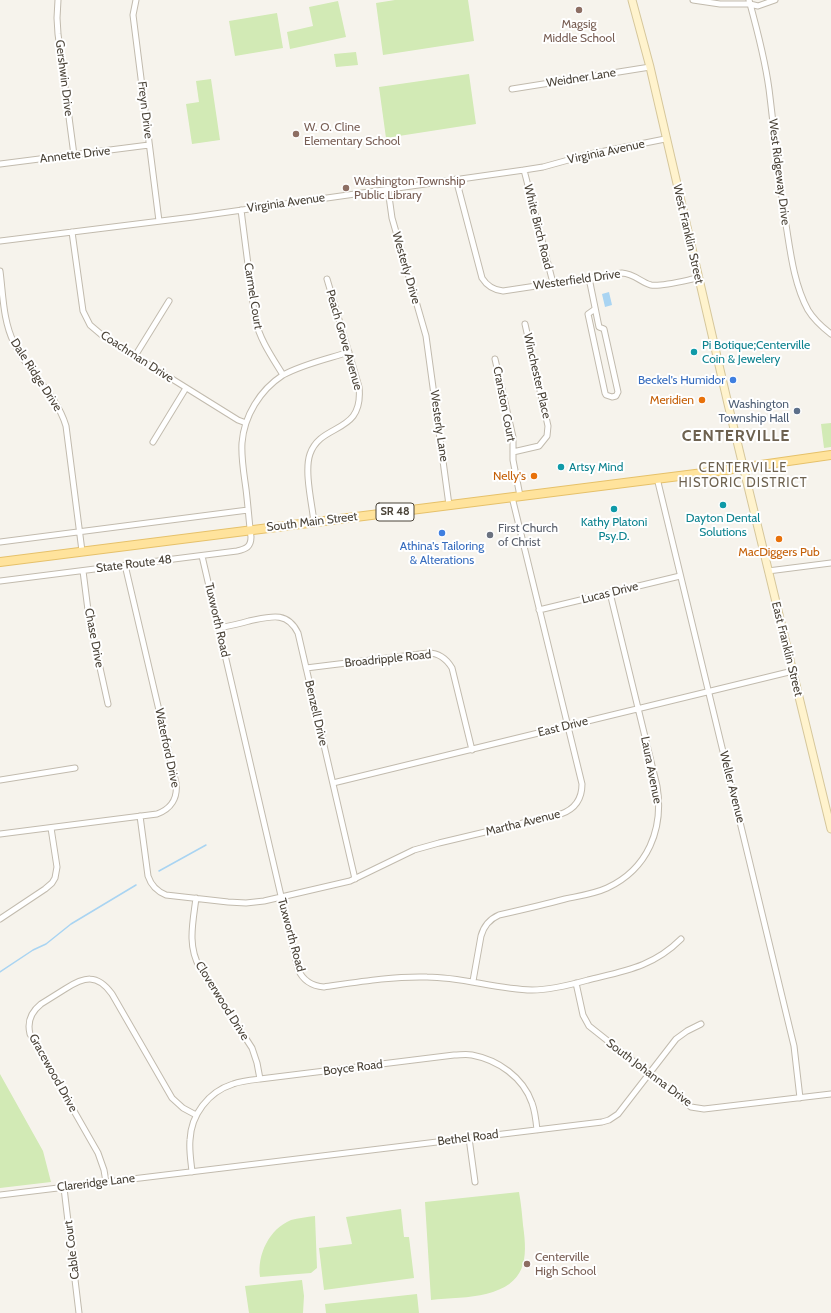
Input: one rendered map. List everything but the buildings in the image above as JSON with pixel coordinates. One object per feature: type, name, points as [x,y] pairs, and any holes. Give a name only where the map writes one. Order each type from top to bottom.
[{"type":"main road","name":"West Franklin Street","points":[[634,0],[665,139],[744,468]]},
{"type":"main road","name":"SR 48","points":[[744,468],[831,455]]},
{"type":"main road","name":"South Main Street","points":[[0,562],[744,468]]},
{"type":"main road","name":"East Franklin Street","points":[[744,468],[831,829]]},
{"type":"street","name":"Gershwin Drive","points":[[58,0],[58,34],[74,155]]},
{"type":"street","name":"Freyn Drive","points":[[136,0],[133,15],[159,221]]},
{"type":"street","points":[[693,0],[720,4],[750,2],[758,6],[775,0]]},
{"type":"street","name":"West Ridgeway Drive","points":[[750,2],[765,65],[779,184],[796,277],[801,295],[808,309],[817,322],[831,334]]},
{"type":"street","name":"Weidner Lane","points":[[512,89],[650,67]]},
{"type":"street","name":"Virginia Avenue","points":[[0,241],[241,210],[524,170],[543,167],[590,154],[665,139]]},
{"type":"street","name":"Annette Drive","points":[[0,164],[149,145]]},
{"type":"street","name":"White Birch Road","points":[[524,170],[553,284]]},
{"type":"street","name":"Westerfield Drive","points":[[456,179],[482,278],[489,286],[498,291],[622,273],[629,274],[645,283],[655,285],[698,278]]},
{"type":"street","name":"Westerly Drive","points":[[388,189],[392,218],[428,347]]},
{"type":"street","name":"Carmel Court","points":[[241,210],[257,328],[266,347],[283,375]]},
{"type":"street","name":"Coachman Drive","points":[[72,232],[81,300],[86,317],[95,330],[186,388],[238,420],[246,423]]},
{"type":"street","name":"Dale Ridge Drive","points":[[0,271],[7,322],[14,344],[54,399],[64,422],[82,551]]},
{"type":"street","points":[[588,278],[595,309],[599,327],[604,329],[618,392],[616,396],[612,397],[606,395],[605,393],[588,314],[595,309]]},
{"type":"street","name":"Peach Grove Avenue","points":[[314,522],[308,469],[312,448],[320,438],[340,428],[351,418],[355,413],[359,401],[359,387],[327,279]]},
{"type":"street","points":[[135,356],[169,300]]},
{"type":"street","name":"Winchester Place","points":[[513,452],[539,446],[547,436],[548,431],[525,324]]},
{"type":"street","name":"Westerly Lane","points":[[428,347],[449,505]]},
{"type":"street","name":"State Route 48","points":[[0,581],[202,556],[246,549],[250,545],[251,541],[242,443],[246,423],[255,404],[271,385],[283,375],[301,366],[348,352]]},
{"type":"street","name":"Cranston Court","points":[[495,359],[513,437],[516,496]]},
{"type":"street","points":[[153,442],[186,388]]},
{"type":"street","name":"Weller Avenue","points":[[657,478],[794,1046],[800,1098]]},
{"type":"street","name":"Martha Avenue","points":[[140,816],[148,876],[153,887],[161,893],[246,903],[264,901],[339,884],[356,879],[414,850],[561,814],[571,810],[579,801],[582,784],[539,610],[516,496]]},
{"type":"street","points":[[0,542],[248,510]]},
{"type":"street","name":"Tuxworth Road","points":[[202,556],[298,969],[304,979],[314,985],[324,986],[414,977],[441,977],[532,990],[556,988],[632,970],[667,951],[681,939]]},
{"type":"street","points":[[768,570],[831,563]]},
{"type":"street","name":"Waterford Drive","points":[[0,834],[157,814],[168,809],[174,800],[177,789],[125,565]]},
{"type":"street","name":"Chase Drive","points":[[83,571],[89,618],[108,704]]},
{"type":"street","name":"Lucas Drive","points":[[539,610],[680,576]]},
{"type":"street","name":"Laura Avenue","points":[[473,981],[482,931],[489,921],[494,918],[607,888],[634,869],[646,854],[654,837],[657,827],[659,805],[657,786],[610,593]]},
{"type":"street","name":"Benzell Drive","points":[[218,628],[278,616],[284,618],[292,624],[298,634],[356,879]]},
{"type":"street","name":"Broadripple Road","points":[[306,668],[428,652],[440,655],[452,668],[472,750]]},
{"type":"street","name":"East Drive","points":[[333,783],[793,671]]},
{"type":"street","points":[[0,780],[75,768]]},
{"type":"street","points":[[0,919],[46,889],[55,878],[57,867],[51,828]]},
{"type":"street","name":"Cloverwood Drive","points":[[196,898],[191,939],[193,955],[252,1048],[258,1063],[260,1079]]},
{"type":"street","name":"Gracewood Drive","points":[[106,1182],[98,1152],[30,1034],[30,1019],[36,1008],[41,1004],[80,980],[90,979],[102,982],[112,994],[172,1098],[183,1108],[196,1115]]},
{"type":"street","name":"South Johanna Drive","points":[[576,983],[583,1015],[589,1026],[689,1106],[704,1110],[831,1094]]},
{"type":"street","name":"Bethel Road","points":[[192,1172],[609,1120],[618,1114],[676,1039],[687,1031],[701,1024]]},
{"type":"street","name":"Boyce Road","points":[[192,1172],[189,1142],[192,1126],[196,1115],[208,1099],[221,1089],[239,1082],[454,1055],[472,1055],[488,1060],[502,1066],[518,1080],[532,1101],[537,1130]]},
{"type":"street","points":[[469,1138],[474,1182]]},
{"type":"street","name":"Clareridge Lane","points":[[0,1195],[192,1172]]},
{"type":"street","name":"Cable Court","points":[[64,1188],[79,1313]]},
{"type":"green space","points":[[395,0],[468,0],[474,41],[383,55],[376,3]]},
{"type":"green space","points":[[338,1],[346,37],[290,49],[287,32],[313,26],[309,7]]},
{"type":"green space","points":[[277,13],[283,48],[235,56],[229,21]]},
{"type":"green space","points":[[356,52],[358,65],[336,67],[334,54]]},
{"type":"green space","points":[[469,74],[476,124],[386,138],[379,87]]},
{"type":"green space","points":[[211,79],[220,140],[192,144],[186,104],[199,102],[196,81]]},
{"type":"green space","points":[[831,423],[831,447],[824,448],[821,424]]},
{"type":"green space","points":[[0,1074],[43,1151],[51,1182],[0,1188]]},
{"type":"green space","points":[[519,1192],[525,1249],[524,1260],[517,1277],[499,1290],[486,1294],[431,1300],[425,1202]]},
{"type":"green space","points":[[401,1209],[404,1237],[409,1237],[414,1278],[324,1290],[319,1248],[352,1244],[346,1217]]},
{"type":"green space","points":[[315,1216],[317,1268],[311,1273],[260,1277],[260,1260],[266,1244],[276,1230],[291,1220]]},
{"type":"green space","points":[[302,1280],[304,1296],[303,1313],[249,1313],[245,1286]]},
{"type":"green space","points":[[417,1294],[419,1313],[326,1313],[325,1304]]},
{"type":"water","points":[[609,292],[612,305],[605,307],[602,294]]},
{"type":"waterway","points":[[159,871],[206,845]]},
{"type":"waterway","points":[[0,972],[33,950],[46,944],[71,924],[136,885]]},
{"type":"place","name":"Magsig Middle School","points":[[579,10]]},
{"type":"place","name":"W. O. Cline Elementary School","points":[[296,134]]},
{"type":"place","name":"Washington Township Public Library","points":[[346,188]]},
{"type":"place","name":"Pi Botique;Centerville Coin & Jewelery","points":[[694,352]]},
{"type":"place","name":"Beckel's Humidor","points":[[733,380]]},
{"type":"place","name":"Meridien","points":[[702,400]]},
{"type":"place","name":"Washington Township Hall","points":[[797,411]]},
{"type":"place","name":"Artsy Mind","points":[[561,467]]},
{"type":"place","name":"Nelly's","points":[[534,476]]},
{"type":"place","name":"Dayton Dental Solutions","points":[[723,505]]},
{"type":"place","name":"Kathy Platoni Psy.D.","points":[[614,509]]},
{"type":"place","name":"Athina's Tailoring & Alterations","points":[[442,533]]},
{"type":"place","name":"First Church of Christ","points":[[490,535]]},
{"type":"place","name":"MacDiggers Pub","points":[[779,539]]},
{"type":"place","name":"Centerville High School","points":[[527,1264]]},
{"type":"district","name":"CENTERVILLE","points":[[736,436]]},
{"type":"district","name":"CENTERVILLE HISTORIC DISTRICT","points":[[743,476]]}]
